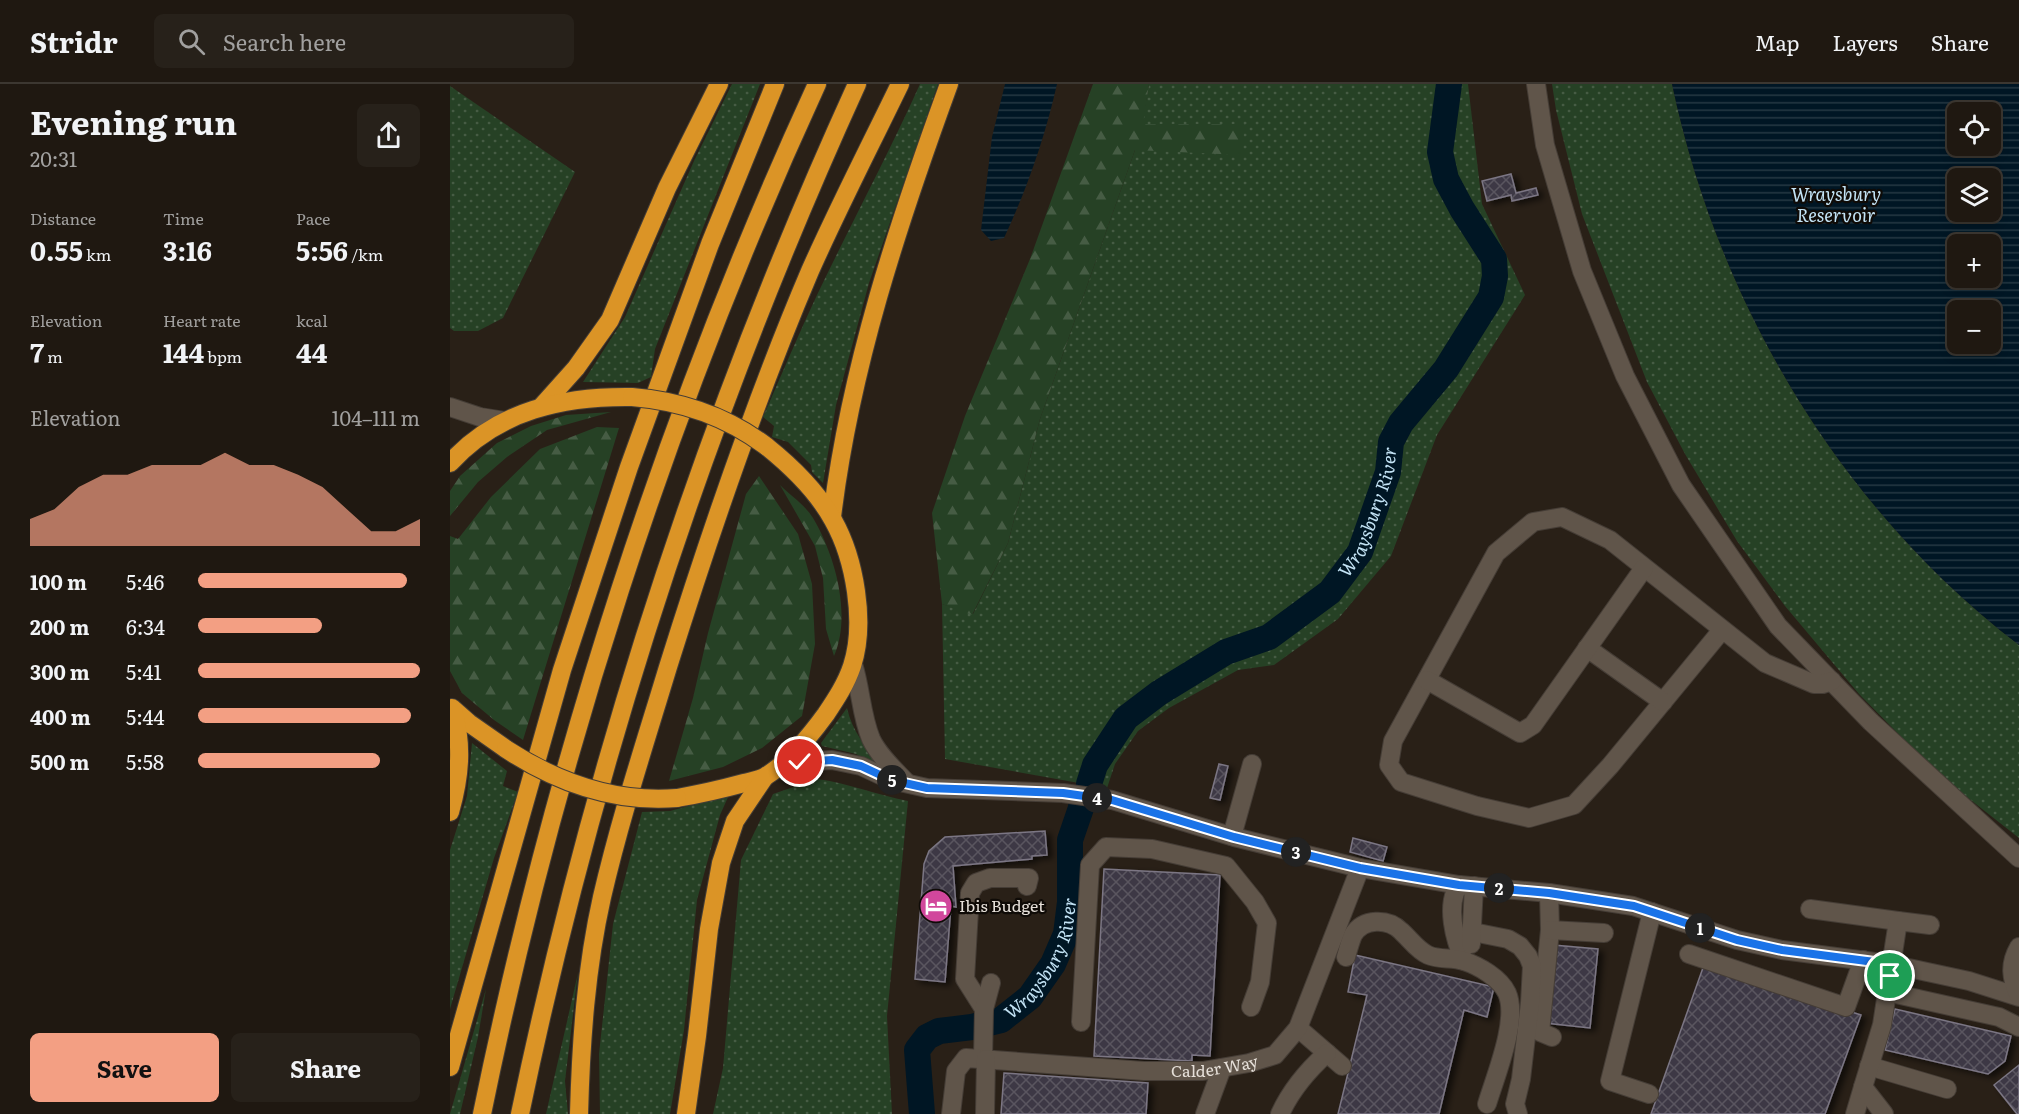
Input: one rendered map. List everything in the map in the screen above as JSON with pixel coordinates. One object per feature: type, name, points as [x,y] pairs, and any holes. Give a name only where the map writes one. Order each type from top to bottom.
[{"type":"highway","points":[[542,406],[576,368],[610,320],[667,188],[719,84]]},
{"type":"highway","points":[[450,1067],[562,670],[587,594],[702,265],[775,84]]},
{"type":"highway","points":[[483,1114],[494,1056],[549,832],[611,619],[664,462],[720,311],[761,210],[817,84]]},
{"type":"highway","points":[[520,1114],[586,831],[649,623],[723,406],[788,240],[857,84]]},
{"type":"highway","points":[[579,1114],[583,1024],[593,951],[602,898],[638,763],[693,589],[754,409],[811,269],[900,84]]},
{"type":"highway","points":[[832,517],[836,481],[863,354],[891,253],[949,84]]},
{"type":"highway","points":[[450,463],[474,441],[505,421],[542,406],[599,396],[675,402],[734,424],[766,446],[799,475],[832,517],[849,559],[856,587],[858,622],[853,664],[836,700],[812,734],[779,767],[764,778],[735,821],[721,863],[709,929],[686,1114]]},
{"type":"highway","points":[[452,707],[541,771],[593,790],[647,799],[677,798],[764,778]]},
{"type":"highway","points":[[450,812],[460,769],[459,736],[452,707]]},
{"type":"street","points":[[1536,84],[1545,145],[1582,271],[1625,376],[1681,485],[1778,626],[1871,722],[2019,858]]},
{"type":"street","points":[[450,406],[480,417],[505,421]]},
{"type":"street","points":[[1722,630],[1611,766],[1574,805],[1529,818],[1477,806],[1401,782],[1389,765],[1393,741],[1496,553],[1533,522],[1562,517],[1610,540],[1765,663],[1815,684],[1832,681]]},
{"type":"street","points":[[1426,680],[1520,733],[1533,725],[1644,568]]},
{"type":"street","points":[[1587,648],[1663,702]]},
{"type":"street","points":[[853,664],[872,741],[907,783]]},
{"type":"street","points":[[779,767],[800,762],[832,760],[861,766],[891,780],[927,788],[1063,793],[1112,800],[1233,836],[1360,868],[1428,880],[1549,893],[1634,906],[1737,940],[1782,950],[1890,964],[1969,981],[2019,996]]},
{"type":"street","points":[[1226,866],[1252,764]]},
{"type":"street","points":[[1198,860],[1204,828]]},
{"type":"street","points":[[1081,1022],[1090,866],[1106,847],[1152,849],[1226,866],[1255,902],[1267,923],[1260,982],[1251,1007]]},
{"type":"street","name":"Calder Way","points":[[985,1059],[1144,1071],[1203,1071],[1249,1063],[1275,1055],[1298,1028],[1360,868]]},
{"type":"street","points":[[984,1009],[966,979],[970,893],[976,883],[990,878],[1029,878],[1027,886]]},
{"type":"street","points":[[1428,880],[1444,896],[1453,912]]},
{"type":"street","points":[[1464,961],[1456,942],[1453,895],[1466,885]]},
{"type":"street","points":[[1464,961],[1473,932],[1466,885]]},
{"type":"street","points":[[1549,893],[1550,930],[1540,1032],[1552,1037]]},
{"type":"street","points":[[1810,909],[1930,925]]},
{"type":"street","points":[[1648,1094],[1610,1081],[1652,912]]},
{"type":"street","points":[[1346,957],[1350,942],[1357,931],[1369,923],[1382,921],[1394,925],[1428,955],[1464,961],[1494,978],[1507,993],[1510,1003],[1508,1031],[1487,1104]]},
{"type":"street","points":[[1855,1114],[1882,1025],[1898,921]]},
{"type":"street","points":[[1550,930],[1604,933]]},
{"type":"street","points":[[1473,932],[1508,939],[1520,946],[1532,966],[1521,1079],[1515,1104],[1518,1114]]},
{"type":"street","points":[[1969,981],[1995,975],[2015,952]]},
{"type":"street","points":[[2015,952],[2013,977],[2019,996]]},
{"type":"street","points":[[1689,954],[1846,1007],[1863,960]]},
{"type":"street","points":[[985,1114],[984,1009],[991,983]]},
{"type":"street","points":[[1887,992],[1998,1017],[2019,1027]]},
{"type":"street","points":[[1298,1028],[1342,1066]]},
{"type":"street","points":[[1280,1114],[1302,1079],[1327,1053]]},
{"type":"street","points":[[951,1114],[956,1071],[966,1058],[985,1059]]},
{"type":"street","points":[[1869,1066],[1947,1089]]},
{"type":"street","points":[[1205,1114],[1222,1068]]},
{"type":"street","points":[[1863,1087],[1884,1114]]},
{"type":"green space","points":[[732,84],[760,84],[655,349],[651,377],[638,383],[583,382],[625,317],[694,161]]},
{"type":"green space","points":[[920,84],[938,84],[869,283],[836,405],[823,483],[812,472],[811,465],[788,442],[772,437],[774,426],[763,417],[817,295]]},
{"type":"green space","points":[[1093,84],[1149,84],[1143,124],[1245,124],[1241,155],[1135,150],[1040,419],[1008,543],[972,615],[942,604],[932,513],[965,416],[1030,259]]},
{"type":"green space","points":[[1149,84],[1468,84],[1482,204],[1525,295],[1437,435],[1391,556],[1338,619],[1274,665],[1238,670],[1169,708],[1138,731],[1115,764],[1107,788],[945,759],[942,604],[973,614],[1008,543],[1040,419],[1135,150],[1244,124],[1142,124]]},
{"type":"green space","points":[[1552,84],[1672,84],[1693,165],[1720,245],[1755,322],[1796,395],[1843,465],[1896,530],[1955,591],[2019,645],[2019,838],[1939,775],[1859,694],[1785,606],[1737,541],[1685,454],[1647,382],[1582,214],[1556,110]]},
{"type":"green space","points":[[450,86],[575,172],[503,318],[478,331],[454,331],[450,328]]},
{"type":"green space","points":[[611,412],[547,430],[507,457],[478,482],[450,516],[450,491],[460,476],[497,443],[531,426],[566,415]]},
{"type":"green space","points":[[597,427],[619,428],[523,740],[494,720],[462,693],[450,671],[450,536],[458,539],[491,497],[540,449]]},
{"type":"green space","points":[[759,476],[798,534],[812,584],[815,644],[802,716],[762,748],[723,767],[669,781],[746,494]]},
{"type":"green space","points":[[780,485],[810,513],[821,533],[834,567],[841,604],[841,622],[834,656],[826,629],[823,578],[815,546]]},
{"type":"green space","points":[[847,708],[859,737],[894,776],[856,754],[822,746],[821,743]]},
{"type":"green space","points":[[472,743],[507,771],[503,786],[518,792],[494,858],[450,1009],[450,850],[467,796]]},
{"type":"green space","points":[[817,779],[908,801],[887,1016],[892,1114],[713,1114],[723,1068],[741,860],[773,794]]},
{"type":"green space","points":[[729,795],[720,815],[697,900],[684,1030],[670,1114],[600,1114],[599,1054],[613,924],[642,812],[670,811]]},
{"type":"green space","points":[[578,973],[565,1081],[568,1114],[546,1114]]},
{"type":"green space","points":[[486,989],[478,1037],[460,1114],[450,1114]]},
{"type":"water","points":[[1005,84],[1057,84],[1035,162],[1020,201],[1004,238],[991,241],[981,230],[992,137]]},
{"type":"water","name":"Wraysbury Reservoir","points":[[1672,84],[2019,84],[2019,645],[1955,591],[1896,530],[1843,465],[1796,395],[1755,322],[1720,245],[1693,165]]},
{"type":"building","points":[[1511,174],[1516,193],[1536,188],[1538,195],[1512,201],[1511,195],[1487,201],[1482,181]]},
{"type":"building","points":[[1219,764],[1228,766],[1220,800],[1210,798]]},
{"type":"building","name":"Ibis Budget","points":[[1045,831],[1047,855],[1032,856],[1032,859],[953,866],[956,907],[951,906],[945,982],[915,979],[924,864],[929,851],[945,837]]},
{"type":"building","points":[[1353,838],[1387,847],[1383,861],[1350,852]]},
{"type":"building","points":[[1104,869],[1220,875],[1210,1056],[1192,1055],[1192,1061],[1094,1056]]},
{"type":"building","points":[[1553,945],[1598,949],[1590,1028],[1545,1023]]},
{"type":"building","points":[[1355,955],[1494,987],[1487,1017],[1464,1010],[1439,1114],[1338,1114],[1367,995],[1348,992]]},
{"type":"building","points":[[1704,965],[1861,1015],[1825,1114],[1651,1114]]},
{"type":"building","points":[[1895,1009],[2011,1036],[2005,1061],[1988,1074],[1885,1050]]},
{"type":"building","points":[[2019,1065],[2019,1114],[2017,1114],[1994,1085]]},
{"type":"building","points":[[1004,1073],[1148,1083],[1146,1114],[1001,1114]]},
{"type":"waterway","name":"Wraysbury River","points":[[1089,784],[1095,765],[1126,718],[1159,693],[1226,652],[1269,637],[1330,592],[1360,552],[1388,472],[1391,442],[1401,423],[1446,369],[1491,297],[1495,276],[1494,259],[1446,179],[1440,152],[1449,84]]},
{"type":"waterway","name":"Wraysbury River","points":[[922,1114],[917,1050],[927,1037],[939,1031],[972,1027],[1001,1020],[1030,997],[1053,964],[1066,934],[1070,902],[1070,840],[1081,808]]},
{"type":"place","name":"Ibis Budget","points":[[936,906]]},
{"type":"route","points":[[800,762],[832,760],[861,766],[891,780],[927,788],[1063,793],[1112,800],[1234,837],[1360,868],[1459,885],[1549,893],[1634,906],[1737,940],[1782,950],[1890,964],[1890,976]]}]
